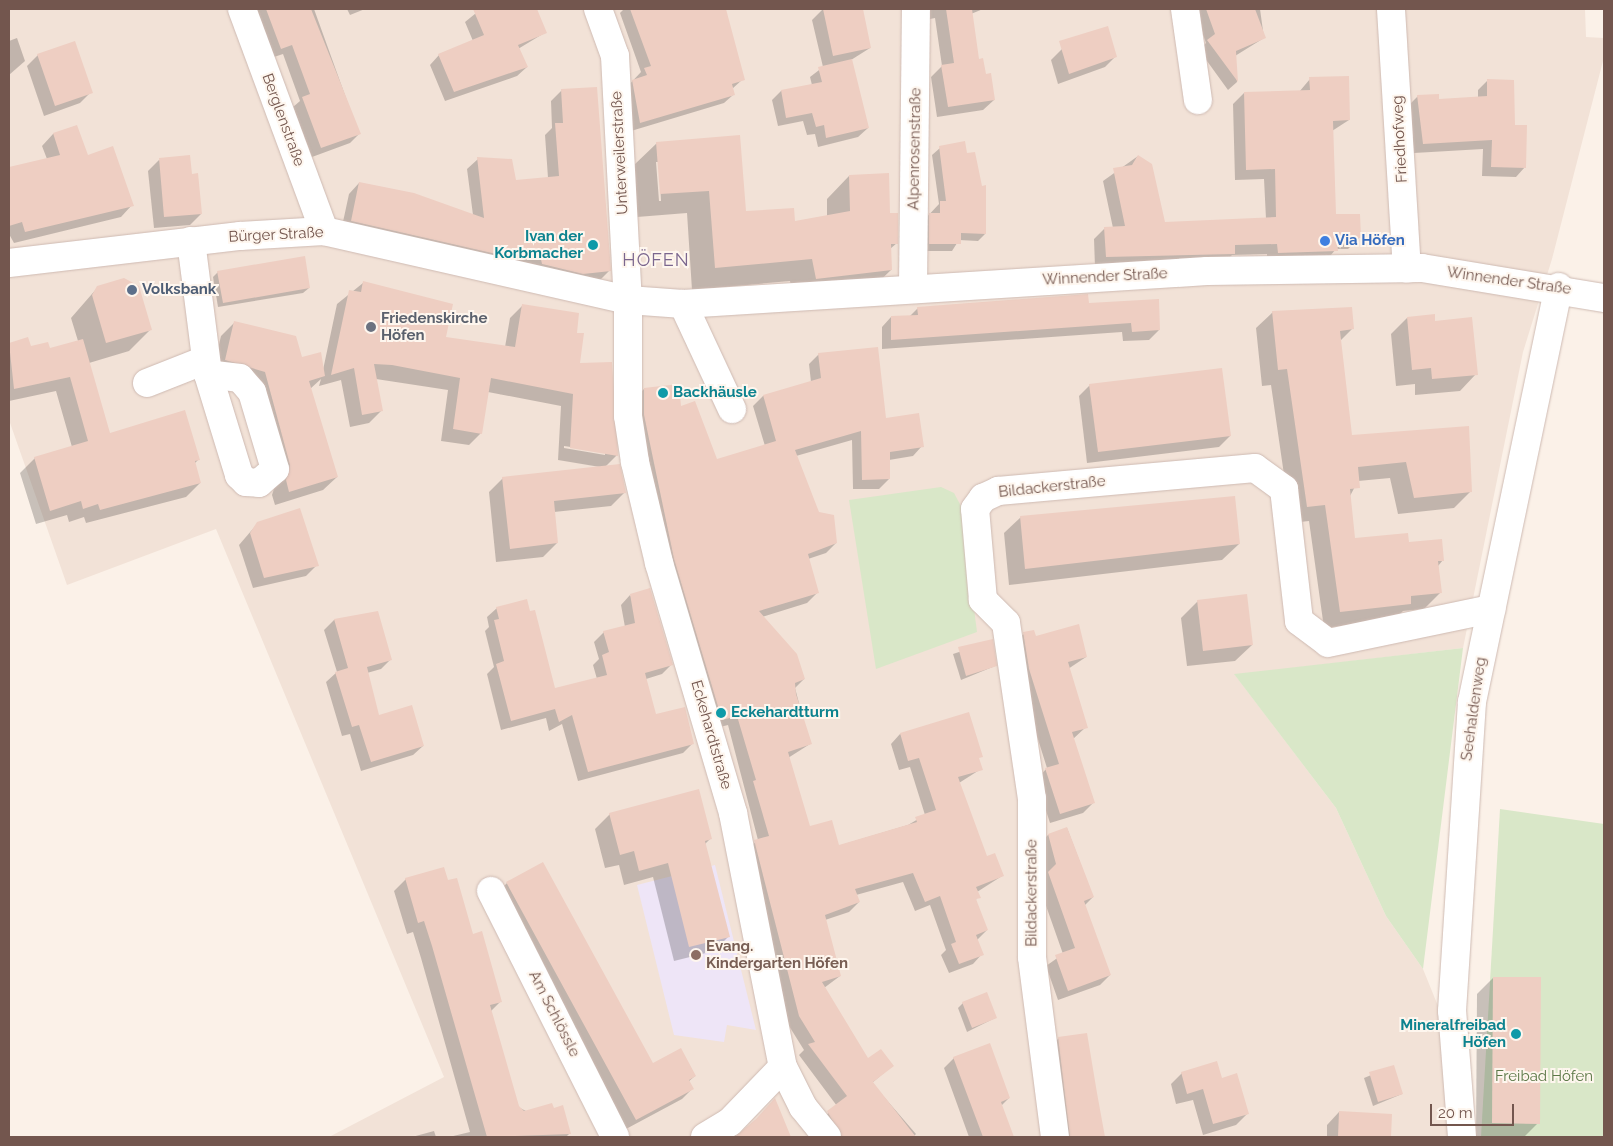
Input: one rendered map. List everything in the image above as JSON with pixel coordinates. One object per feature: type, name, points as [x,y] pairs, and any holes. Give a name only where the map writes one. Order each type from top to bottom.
[{"type":"street","name":"Berglenstraße","points":[[242,9],[324,231]]},
{"type":"street","name":"Unterweilerstraße","points":[[598,9],[616,56],[628,300]]},
{"type":"street","name":"Alpenrosenstraße","points":[[913,289],[916,9]]},
{"type":"street","points":[[1185,9],[1198,100]]},
{"type":"street","name":"Friedhofweg","points":[[1391,9],[1407,269]]},
{"type":"street","name":"Bürger Straße","points":[[9,263],[191,241],[324,231],[628,300]]},
{"type":"street","points":[[147,383],[207,367],[191,241]]},
{"type":"street","name":"Winnender Straße","points":[[628,300],[683,304],[1207,271],[1407,269],[1581,292]]},
{"type":"street","name":"Seehaldenweg","points":[[1462,1137],[1452,1011],[1472,702],[1491,609],[1581,292]]},
{"type":"street","name":"Eckehardtstraße","points":[[628,300],[628,416],[635,462],[659,563],[733,814],[783,1067],[804,1107],[827,1137]]},
{"type":"street","points":[[683,304],[732,409]]},
{"type":"street","name":"Bildackerstraße","points":[[1055,1137],[1032,957],[1032,799],[1006,623],[983,600],[975,509],[983,498],[998,491],[1255,468],[1284,489],[1299,621],[1328,643],[1491,609]]},
{"type":"street","name":"Am Schlössle","points":[[491,891],[615,1137]]},
{"type":"street","points":[[705,1137],[730,1122],[783,1067]]},
{"type":"shaded area","points":[[9,9],[1585,9],[1586,37],[1604,38],[1604,57],[1552,259],[1523,352],[1463,648],[1235,675],[1336,808],[1386,916],[1423,969],[1438,1006],[1452,1137],[329,1137],[444,1077],[216,529],[67,585],[9,420]]},
{"type":"shaded area","name":"Evang. Kindergarten Höfen","points":[[715,865],[756,1030],[727,1025],[724,1042],[674,1035],[637,885]]},
{"type":"green space","points":[[941,487],[954,493],[961,506],[977,632],[876,669],[849,500]]},
{"type":"green space","points":[[1463,648],[1423,969],[1386,916],[1336,808],[1234,674]]},
{"type":"green space","name":"Freibad Höfen","points":[[1500,809],[1604,824],[1604,1137],[1481,1137]]},
{"type":"building","points":[[266,9],[311,9],[361,134],[321,148],[302,97],[310,94],[292,45],[281,49]]},
{"type":"building","points":[[473,9],[537,9],[547,33],[518,45],[528,67],[454,92],[438,54],[484,35]]},
{"type":"building","points":[[630,9],[726,9],[745,80],[732,84],[735,95],[640,123],[632,80],[647,75],[644,68],[651,66]]},
{"type":"building","points":[[823,9],[863,9],[871,48],[833,56]]},
{"type":"building","points":[[946,9],[972,9],[979,59],[983,58],[986,74],[991,73],[995,100],[948,107],[941,65],[954,63]]},
{"type":"building","points":[[1206,9],[1255,9],[1266,38],[1236,51],[1238,82],[1207,40],[1215,34]]},
{"type":"building","points":[[1108,26],[1117,57],[1069,74],[1059,41]]},
{"type":"building","points":[[75,41],[93,93],[55,106],[37,54]]},
{"type":"building","points":[[852,59],[869,128],[826,138],[824,125],[816,127],[812,113],[786,118],[781,90],[822,82],[818,67]]},
{"type":"building","points":[[1349,76],[1350,120],[1333,121],[1336,214],[1360,214],[1361,238],[1337,238],[1338,251],[1278,253],[1277,244],[1235,245],[1235,254],[1106,257],[1104,227],[1125,226],[1113,168],[1132,165],[1138,155],[1152,164],[1165,222],[1276,217],[1275,169],[1246,170],[1244,92],[1310,90],[1309,77]]},
{"type":"building","points":[[1487,79],[1514,80],[1515,125],[1527,125],[1526,168],[1491,167],[1492,140],[1423,144],[1417,95],[1439,94],[1439,99],[1487,96]]},
{"type":"building","points":[[597,87],[611,271],[583,274],[542,264],[540,255],[496,254],[351,221],[359,182],[414,193],[484,218],[477,157],[512,159],[516,180],[559,176],[555,123],[563,123],[561,89]]},
{"type":"building","points":[[77,125],[88,155],[113,146],[134,206],[25,232],[22,222],[9,226],[9,167],[60,155],[53,133]]},
{"type":"building","points":[[740,135],[746,211],[794,208],[795,221],[850,211],[849,175],[889,173],[890,213],[898,213],[898,244],[891,244],[892,270],[816,279],[812,259],[715,268],[709,191],[660,194],[656,142]]},
{"type":"building","points":[[965,141],[967,153],[975,152],[982,186],[986,185],[986,234],[961,233],[961,244],[929,244],[929,213],[940,213],[940,201],[946,201],[939,146]]},
{"type":"building","points":[[190,155],[192,174],[198,173],[202,214],[164,217],[159,158]]},
{"type":"building","points":[[305,256],[310,288],[223,303],[217,271]]},
{"type":"building","points":[[124,278],[139,286],[152,330],[106,343],[92,295],[97,286]]},
{"type":"building","points":[[363,281],[453,304],[446,337],[515,347],[522,304],[579,313],[577,333],[584,333],[580,363],[612,362],[618,456],[570,448],[573,394],[491,378],[482,434],[453,429],[460,378],[392,365],[374,364],[383,411],[362,415],[354,368],[331,375],[349,290],[361,292]]},
{"type":"building","points":[[1088,294],[1089,303],[1159,299],[1160,330],[1132,332],[1131,323],[891,340],[891,316],[918,315],[917,307]]},
{"type":"building","points":[[1352,307],[1354,329],[1340,331],[1352,435],[1469,426],[1472,492],[1414,498],[1406,462],[1358,467],[1360,488],[1350,489],[1355,538],[1408,533],[1409,542],[1442,539],[1444,561],[1438,561],[1442,593],[1411,596],[1411,604],[1340,612],[1325,505],[1307,507],[1287,369],[1278,370],[1272,311]]},
{"type":"building","points":[[1435,314],[1435,321],[1472,317],[1478,375],[1432,379],[1431,368],[1412,370],[1407,317]]},
{"type":"building","points":[[234,321],[296,336],[302,357],[321,352],[325,376],[309,381],[338,477],[289,492],[286,480],[290,465],[265,372],[225,360]]},
{"type":"building","points":[[28,337],[31,346],[48,342],[50,348],[83,339],[110,433],[185,410],[200,460],[195,461],[201,483],[100,510],[98,504],[83,509],[81,501],[50,511],[34,457],[88,441],[70,377],[14,389],[9,343]]},
{"type":"building","points":[[878,347],[886,418],[919,413],[924,447],[890,452],[890,479],[862,480],[861,431],[795,450],[819,512],[834,515],[837,543],[808,554],[819,593],[759,611],[797,654],[805,679],[795,683],[796,694],[812,744],[788,752],[810,826],[832,820],[839,845],[917,822],[915,817],[936,810],[919,758],[908,761],[900,733],[969,712],[983,757],[979,758],[983,770],[958,777],[987,856],[995,853],[1004,876],[976,887],[981,898],[976,899],[988,930],[976,935],[984,955],[959,964],[951,944],[956,942],[940,896],[925,902],[913,873],[855,889],[860,902],[825,915],[841,976],[822,982],[868,1058],[881,1049],[894,1066],[873,1082],[916,1137],[842,1137],[827,1111],[847,1096],[808,1044],[815,1042],[799,1016],[754,840],[769,836],[753,781],[756,780],[737,716],[722,720],[674,559],[644,415],[644,388],[679,384],[681,406],[695,401],[717,459],[776,441],[763,395],[821,378],[818,353]]},
{"type":"building","points":[[1222,368],[1231,436],[1098,452],[1089,384]]},
{"type":"building","points":[[620,464],[626,493],[554,501],[558,543],[510,549],[502,477]]},
{"type":"building","points":[[1235,496],[1240,544],[1025,569],[1020,516]]},
{"type":"building","points":[[300,508],[319,566],[264,578],[250,533],[257,522]]},
{"type":"building","points":[[650,588],[673,665],[645,673],[656,714],[685,707],[694,744],[588,772],[572,715],[559,722],[555,709],[511,721],[496,664],[504,661],[494,620],[499,619],[496,607],[527,599],[530,611],[535,610],[555,688],[607,675],[602,655],[609,652],[603,631],[635,623],[630,594]]},
{"type":"building","points":[[1247,594],[1253,645],[1203,651],[1197,600]]},
{"type":"building","points":[[378,611],[392,660],[367,667],[379,715],[412,705],[424,746],[371,762],[359,725],[352,727],[335,672],[348,668],[334,619]]},
{"type":"building","points":[[1079,624],[1087,657],[1068,662],[1088,728],[1072,732],[1095,803],[1060,814],[1045,768],[1059,764],[1029,669],[1023,632],[1034,630],[1036,636]]},
{"type":"building","points":[[993,639],[997,666],[966,676],[958,647]]},
{"type":"building","points":[[699,789],[712,839],[705,841],[730,937],[689,947],[668,863],[639,871],[634,851],[620,855],[609,813]]},
{"type":"building","points":[[1067,827],[1094,897],[1084,901],[1111,975],[1068,991],[1055,955],[1075,948],[1048,872],[1056,864],[1048,834]]},
{"type":"building","points":[[543,862],[653,1063],[681,1048],[696,1076],[689,1080],[694,1089],[636,1120],[506,882]]},
{"type":"building","points":[[444,867],[448,880],[457,878],[473,934],[482,931],[502,1002],[490,1005],[519,1106],[524,1111],[552,1103],[554,1108],[563,1105],[571,1134],[487,1137],[432,946],[424,921],[418,923],[405,878]]},
{"type":"building","name":"Mineralfreibad Höfen","points":[[1493,977],[1541,977],[1540,1124],[1492,1123]]},
{"type":"building","points":[[987,992],[997,1018],[972,1028],[962,1002]]},
{"type":"building","points":[[1087,1033],[1105,1137],[1070,1137],[1058,1037]]},
{"type":"building","points":[[990,1043],[1010,1098],[1001,1102],[1014,1137],[983,1137],[953,1057]]},
{"type":"building","points":[[1217,1061],[1222,1078],[1237,1073],[1249,1114],[1213,1124],[1203,1089],[1187,1094],[1181,1072]]},
{"type":"building","points":[[1394,1065],[1403,1094],[1378,1102],[1369,1072]]},
{"type":"building","points":[[775,1098],[791,1137],[735,1137],[756,1119]]},
{"type":"building","points":[[1339,1111],[1392,1114],[1391,1137],[1338,1137]]},
{"type":"place","name":"Via Höfen","points":[[1325,241]]},
{"type":"place","name":"Ivan der Korbmacher","points":[[593,245]]},
{"type":"place","name":"Volksbank","points":[[132,290]]},
{"type":"place","name":"Friedenskirche Höfen","points":[[371,327]]},
{"type":"place","name":"Backhäusle","points":[[663,393]]},
{"type":"place","name":"Eckehardtturm","points":[[721,713]]},
{"type":"place","name":"Evang. Kindergarten Höfen","points":[[696,955]]},
{"type":"place","name":"Mineralfreibad Höfen","points":[[1516,1034]]},
{"type":"district","name":"HÖFEN","points":[[656,260]]}]
